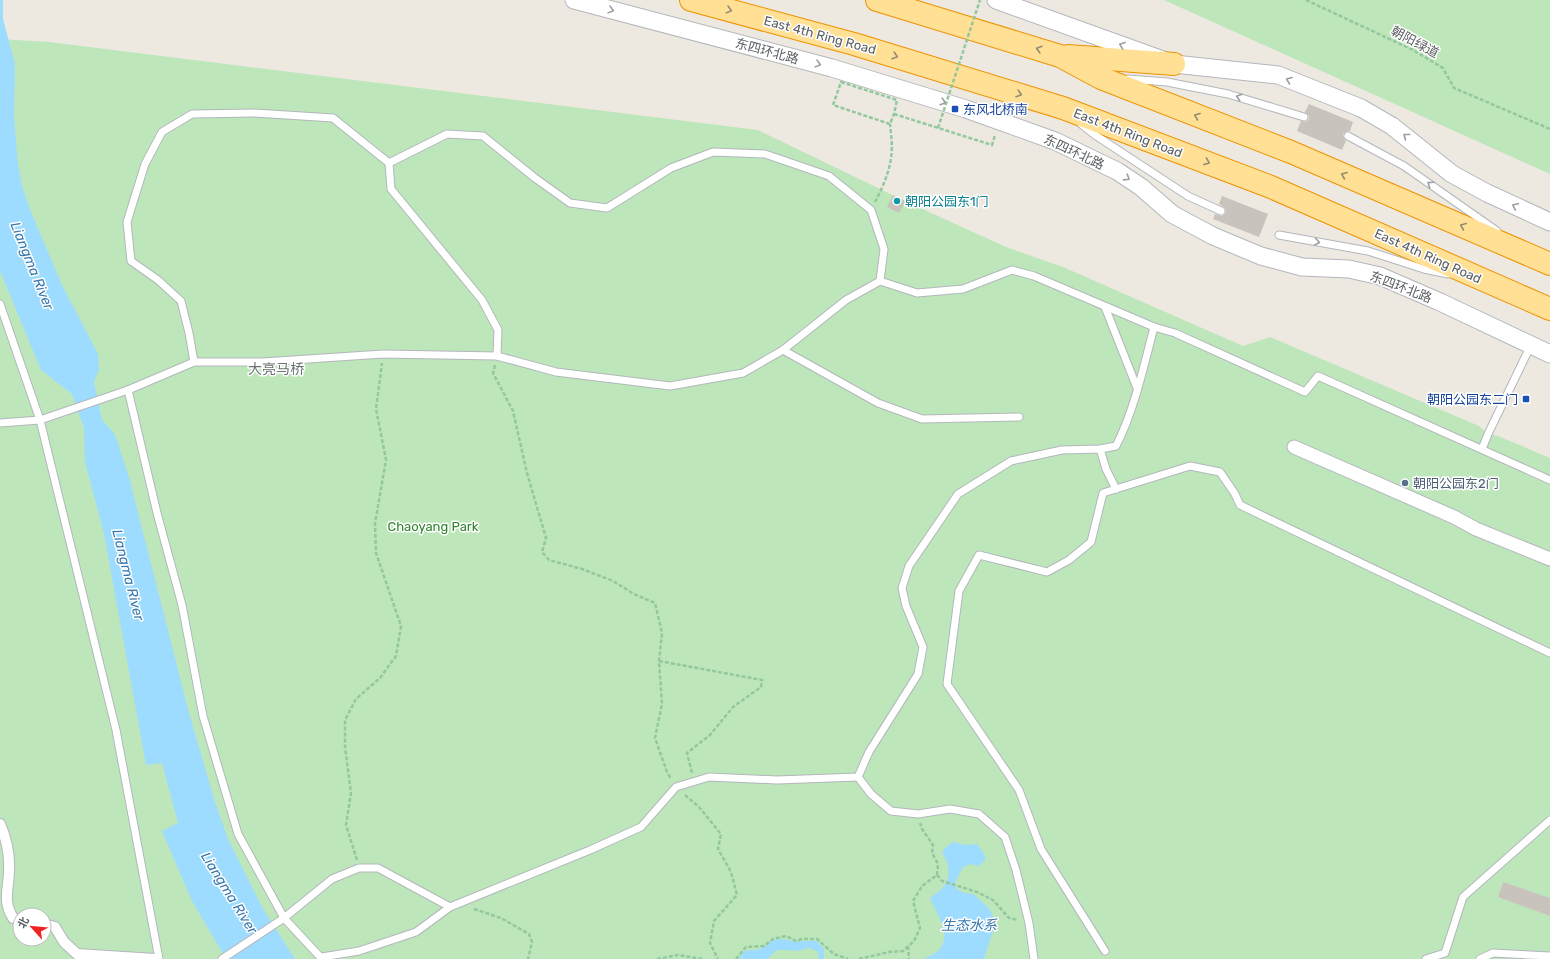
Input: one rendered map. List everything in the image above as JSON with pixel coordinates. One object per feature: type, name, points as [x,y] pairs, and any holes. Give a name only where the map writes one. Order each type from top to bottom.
[{"type":"highway","name":"East 4th Ring Road","points":[[691,0],[854,44],[1063,108],[1271,187],[1550,309]]},
{"type":"highway","points":[[877,0],[1060,56],[1101,78],[1291,152],[1550,264]]},
{"type":"highway","points":[[1060,56],[1174,64]]},
{"type":"street","name":"东四环北路","points":[[574,0],[832,68],[966,109],[1055,141],[1116,171],[1141,187],[1172,214],[1213,236],[1254,253],[1302,267],[1349,269],[1380,276],[1440,302],[1550,354]]},
{"type":"street","points":[[996,0],[1174,64],[1278,75],[1361,108],[1392,126],[1452,174],[1487,193],[1550,222]]},
{"type":"street","points":[[1294,448],[1454,517],[1476,529],[1550,559]]},
{"type":"street","points":[[0,824],[5,834],[10,869],[7,908],[12,916]]},
{"type":"street","points":[[52,926],[55,927],[64,942],[77,954],[155,959]]},
{"type":"lane","points":[[1101,78],[1167,82],[1228,94],[1304,117]]},
{"type":"lane","points":[[1063,108],[1101,140],[1188,196],[1221,211]]},
{"type":"lane","points":[[194,362],[189,333],[180,301],[158,280],[130,262],[127,222],[146,164],[162,132],[192,114],[255,113],[333,118],[390,163],[391,189],[482,300],[498,330],[497,356]]},
{"type":"lane","points":[[390,163],[447,134],[483,136],[535,178],[570,203],[607,208],[671,168],[713,152],[765,154],[829,176],[872,210],[884,250],[880,281]]},
{"type":"lane","points":[[1348,136],[1404,166],[1530,255]]},
{"type":"lane","points":[[1278,235],[1368,252],[1424,269],[1498,286]]},
{"type":"lane","points":[[0,424],[40,420],[128,390],[194,362],[262,362],[383,354],[497,356],[556,372],[670,386],[743,373],[783,350],[846,300],[880,281],[917,293],[963,288],[1012,270],[1034,276],[1154,327],[1175,333],[1305,392],[1318,376],[1550,480]]},
{"type":"lane","points":[[0,304],[40,420],[116,730],[159,959]]},
{"type":"lane","points":[[1105,307],[1137,388]]},
{"type":"lane","points":[[858,777],[869,752],[918,674],[924,648],[906,606],[902,588],[909,566],[958,494],[1011,461],[1062,450],[1100,449],[1116,446],[1122,434],[1137,388],[1154,327]]},
{"type":"lane","points":[[1482,449],[1531,345]]},
{"type":"lane","points":[[783,350],[878,403],[922,419],[1019,417]]},
{"type":"lane","points":[[128,390],[157,513],[182,606],[203,716],[238,834],[284,918],[322,958],[360,951],[416,932],[450,907],[590,850],[641,827],[676,788],[694,781],[709,777],[777,780],[858,777]]},
{"type":"lane","points":[[1100,449],[1106,469],[1116,489]]},
{"type":"lane","points":[[1105,951],[1041,849],[1019,790],[947,684],[959,591],[979,555],[1047,572],[1069,560],[1091,542],[1103,493],[1190,466],[1220,472],[1236,494],[1240,505],[1550,653]]},
{"type":"lane","points":[[858,777],[871,794],[891,812],[918,814],[950,809],[979,814],[1005,837],[1016,870],[1029,923],[1034,959]]},
{"type":"lane","points":[[1426,959],[1444,953],[1463,897],[1550,820]]},
{"type":"lane","points":[[222,959],[284,918],[332,879],[359,868],[378,868],[450,907]]},
{"type":"lane","points":[[1480,959],[1493,954],[1550,956]]},
{"type":"path","points":[[938,128],[980,0]]},
{"type":"path","name":"朝阳绿道","points":[[1306,0],[1413,50],[1443,68],[1454,88],[1550,129]]},
{"type":"path","points":[[872,210],[882,190],[891,159],[892,142],[890,124],[897,100],[841,82],[833,105],[890,124]]},
{"type":"path","points":[[894,114],[992,145]]},
{"type":"path","points":[[359,868],[346,826],[351,793],[345,747],[345,720],[356,698],[380,678],[396,656],[401,626],[376,553],[375,523],[386,460],[376,409],[383,354]]},
{"type":"path","points":[[497,356],[493,373],[513,411],[527,473],[546,538],[542,552],[549,560],[582,569],[613,581],[634,594],[655,603]]},
{"type":"path","points":[[659,661],[762,680],[762,687],[733,707],[710,735],[687,754],[694,781]]},
{"type":"path","points":[[918,814],[922,829],[933,845],[932,853],[938,864],[937,875],[942,881],[977,892],[993,900],[1010,918],[1029,923]]},
{"type":"path","points":[[859,959],[889,952],[903,951],[914,941],[920,928],[913,902],[922,886],[937,875]]},
{"type":"path","points":[[450,907],[471,907],[501,918],[529,934],[532,942],[528,959]]},
{"type":"path","points":[[736,959],[746,947],[764,946],[773,939],[786,936],[796,941],[802,938],[817,939],[834,954],[848,959]]},
{"type":"path","points":[[908,946],[909,959]]},
{"type":"path","points":[[657,959],[678,955],[702,959]]},
{"type":"green space","points":[[1164,0],[1550,0],[1550,174]]},
{"type":"green space","name":"Chaoyang Park","points":[[0,39],[49,42],[758,130],[905,201],[1006,247],[1063,267],[1243,346],[1270,337],[1479,426],[1488,434],[1498,436],[1550,458],[1550,959],[0,959]]},
{"type":"water","name":"Liangma River","points":[[0,0],[3,0],[3,19],[15,64],[14,117],[18,165],[22,186],[31,212],[62,285],[98,354],[99,369],[94,382],[102,420],[114,433],[130,481],[189,713],[215,802],[228,839],[263,909],[295,959],[226,959],[192,901],[162,831],[178,823],[162,763],[146,765],[104,534],[85,462],[84,428],[72,394],[41,370],[0,271]]},
{"type":"water","name":"生态水系","points":[[953,842],[966,845],[977,844],[985,855],[985,861],[978,866],[971,864],[963,867],[954,885],[958,890],[973,894],[989,908],[994,918],[994,927],[984,959],[924,959],[939,950],[943,943],[944,930],[930,898],[943,887],[948,879],[948,867],[946,859],[942,853],[946,847]]},
{"type":"water","points":[[784,939],[797,942],[817,941],[824,949],[824,959],[819,959],[818,952],[810,948],[795,951],[777,950],[767,959],[739,959],[744,951],[761,949],[773,940]]},
{"type":"building","points":[[1309,104],[1353,122],[1350,131],[1343,134],[1346,141],[1342,150],[1297,131],[1301,121],[1306,122],[1309,119],[1309,116],[1305,112]]},
{"type":"building","name":"朝阳公园东1门","points":[[893,195],[905,201],[899,213],[887,207]]},
{"type":"building","points":[[1222,196],[1268,214],[1259,237],[1213,219],[1215,214],[1222,216],[1226,213],[1225,208],[1219,204]]},
{"type":"building","points":[[1503,882],[1550,898],[1550,916],[1498,897]]},
{"type":"place","name":"东风北桥南","points":[[955,109]]},
{"type":"place","name":"朝阳公园东1门","points":[[897,201]]},
{"type":"place","name":"朝阳公园东二门","points":[[1526,399]]},
{"type":"place","name":"朝阳公园东2门","points":[[1405,483]]},
{"type":"district","name":"大亮马桥","points":[[276,369]]}]
